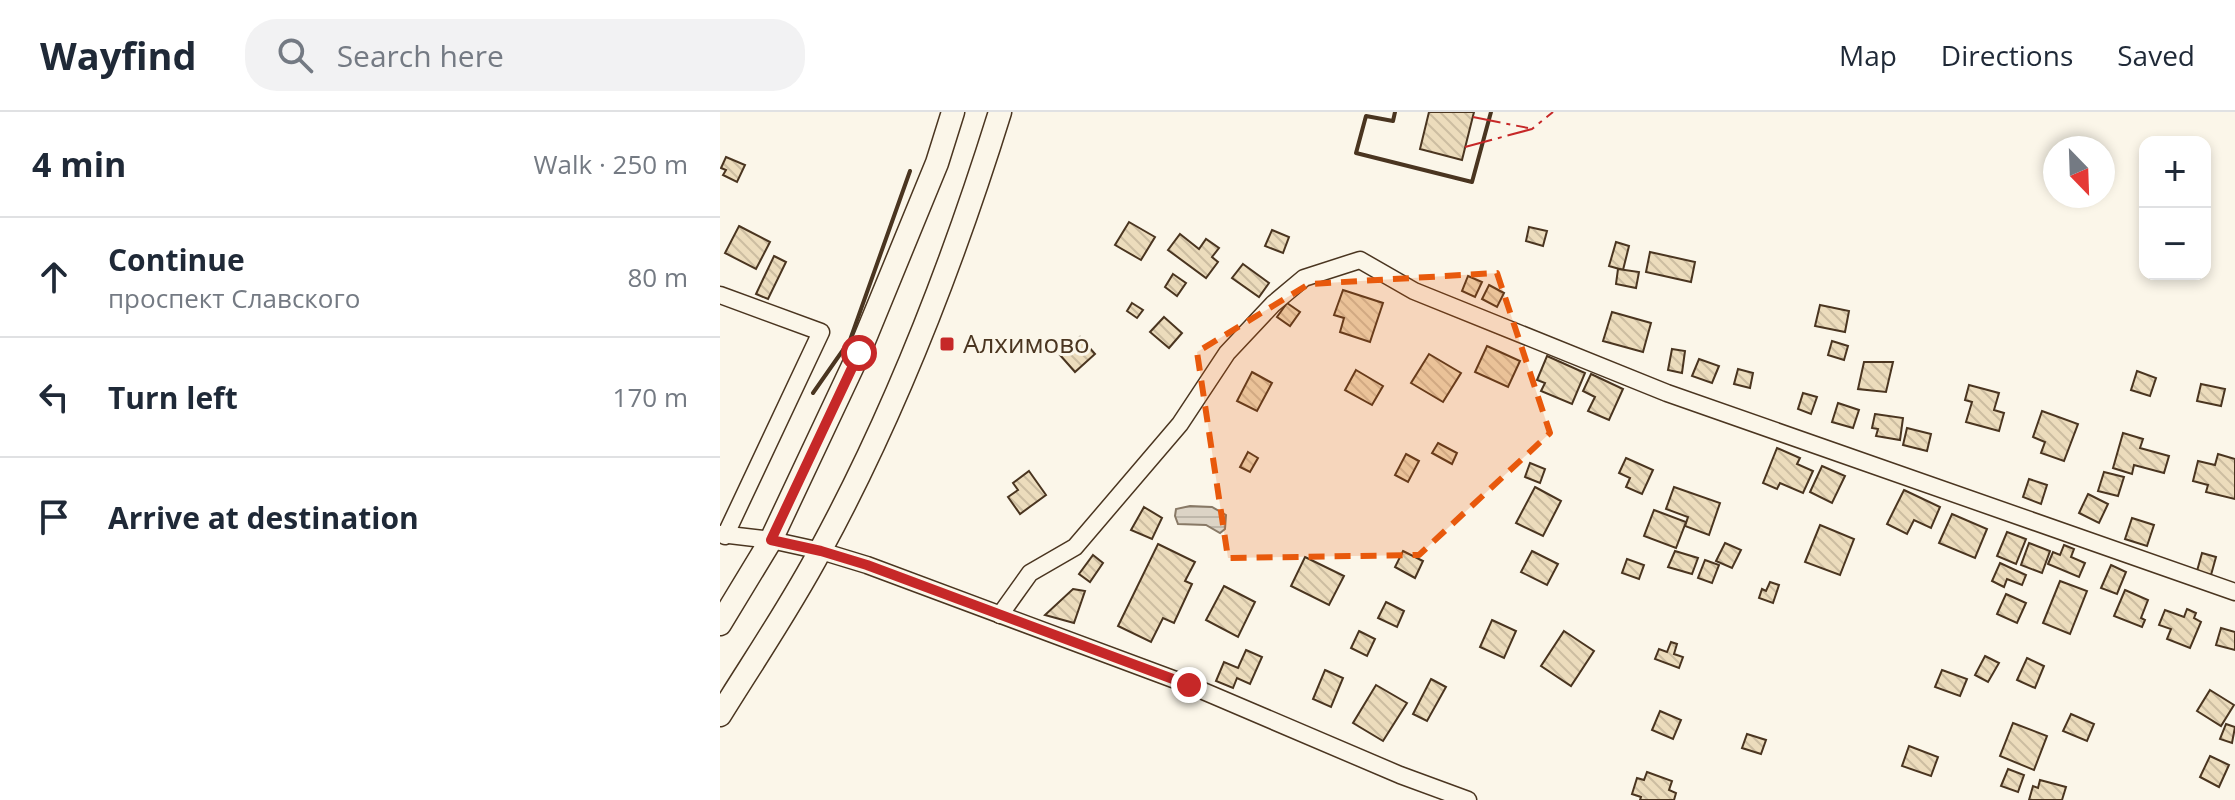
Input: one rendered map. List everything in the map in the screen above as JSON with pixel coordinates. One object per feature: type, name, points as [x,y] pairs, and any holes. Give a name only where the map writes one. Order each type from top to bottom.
[{"type":"main road","points":[[720,624],[771,540],[859,353],[937,163],[953,112]]},
{"type":"main road","points":[[720,715],[821,551],[892,408],[978,184],[1000,112]]},
{"type":"street","points":[[1000,615],[1030,573],[1075,547],[1180,424],[1227,353],[1273,304],[1304,278],[1360,260],[1414,291],[1667,393],[2235,592]]},
{"type":"street","points":[[720,295],[821,332],[723,535],[771,540],[821,551],[1189,685],[1400,775],[1468,800]]},
{"type":"highlighted area","points":[[1497,273],[1550,433],[1419,555],[1228,558],[1197,352],[1309,284]]},
{"type":"shaded area","points":[[1212,507],[1226,515],[1225,529],[1220,533],[1206,525],[1178,524],[1176,509]]},
{"type":"building","points":[[1429,112],[1474,112],[1462,160],[1420,149]]},
{"type":"building","points":[[726,157],[745,165],[737,182],[723,175],[726,170],[721,168]]},
{"type":"building","points":[[1129,222],[1155,237],[1141,260],[1115,245]]},
{"type":"building","points":[[739,226],[770,242],[756,269],[725,253]]},
{"type":"building","points":[[1529,227],[1547,231],[1543,246],[1526,241]]},
{"type":"building","points":[[1272,230],[1289,237],[1283,253],[1265,246]]},
{"type":"building","points":[[1180,234],[1199,249],[1206,239],[1219,248],[1212,257],[1218,262],[1206,278],[1168,250]]},
{"type":"building","points":[[1616,242],[1629,246],[1623,270],[1609,266]]},
{"type":"building","points":[[1650,252],[1695,262],[1691,282],[1646,272]]},
{"type":"building","points":[[774,256],[786,262],[768,299],[756,294]]},
{"type":"building","points":[[1243,264],[1269,283],[1259,297],[1232,278]]},
{"type":"building","points":[[1618,269],[1639,272],[1636,288],[1616,284]]},
{"type":"building","points":[[1173,274],[1186,283],[1177,296],[1165,287]]},
{"type":"building","points":[[1468,276],[1482,282],[1475,297],[1462,291]]},
{"type":"building","points":[[1489,285],[1504,293],[1497,307],[1482,299]]},
{"type":"building","points":[[1343,290],[1383,303],[1370,342],[1340,332],[1344,318],[1334,315]]},
{"type":"building","points":[[1132,303],[1143,310],[1137,318],[1127,311]]},
{"type":"building","points":[[1287,303],[1300,312],[1290,326],[1277,317]]},
{"type":"building","points":[[1820,305],[1849,311],[1845,332],[1815,326]]},
{"type":"building","points":[[1612,312],[1651,323],[1643,352],[1603,341]]},
{"type":"building","points":[[1164,317],[1182,333],[1169,348],[1150,332]]},
{"type":"building","points":[[1080,337],[1095,354],[1075,372],[1060,355]]},
{"type":"building","points":[[1832,341],[1848,346],[1844,360],[1828,355]]},
{"type":"building","points":[[1487,346],[1520,361],[1508,387],[1475,372]]},
{"type":"building","points":[[1672,349],[1685,351],[1682,373],[1668,370]]},
{"type":"building","points":[[1429,354],[1461,373],[1443,402],[1411,383]]},
{"type":"building","points":[[1547,356],[1585,373],[1572,404],[1541,391],[1545,383],[1537,380]]},
{"type":"building","points":[[1699,359],[1719,366],[1712,383],[1692,376]]},
{"type":"building","points":[[1864,362],[1893,362],[1886,392],[1858,389]]},
{"type":"building","points":[[1738,369],[1753,373],[1750,388],[1734,384]]},
{"type":"building","points":[[1356,370],[1383,386],[1372,405],[1345,390]]},
{"type":"building","points":[[2137,371],[2156,378],[2150,396],[2131,390]]},
{"type":"building","points":[[1252,372],[1272,383],[1257,411],[1237,401]]},
{"type":"building","points":[[1591,374],[1623,389],[1609,420],[1588,411],[1595,397],[1583,391]]},
{"type":"building","points":[[2201,384],[2225,389],[2221,406],[2197,401]]},
{"type":"building","points":[[1969,385],[1999,393],[1994,410],[2004,413],[1999,431],[1966,422],[1972,402],[1965,400]]},
{"type":"building","points":[[1803,393],[1817,397],[1811,414],[1798,409]]},
{"type":"building","points":[[1838,403],[1859,410],[1853,428],[1832,422]]},
{"type":"building","points":[[2042,411],[2078,424],[2064,461],[2041,453],[2045,442],[2033,437]]},
{"type":"building","points":[[1875,414],[1903,418],[1900,440],[1876,436],[1878,429],[1872,428]]},
{"type":"building","points":[[1907,428],[1931,434],[1927,451],[1903,445]]},
{"type":"building","points":[[2123,433],[2143,439],[2140,448],[2169,456],[2164,473],[2134,465],[2132,474],[2113,468]]},
{"type":"building","points":[[1438,443],[1457,453],[1452,464],[1432,453]]},
{"type":"building","points":[[1777,448],[1800,458],[1797,464],[1813,471],[1803,493],[1780,483],[1777,489],[1763,483]]},
{"type":"building","points":[[1248,452],[1258,458],[1250,472],[1240,467]]},
{"type":"building","points":[[1406,454],[1419,461],[1408,482],[1395,475]]},
{"type":"building","points":[[2218,454],[2235,459],[2235,499],[2206,492],[2208,485],[2193,481],[2198,461],[2215,465]]},
{"type":"building","points":[[1626,458],[1653,470],[1642,494],[1626,487],[1630,478],[1619,473]]},
{"type":"building","points":[[1530,463],[1545,469],[1540,483],[1525,477]]},
{"type":"building","points":[[1822,466],[1845,476],[1832,503],[1810,492]]},
{"type":"building","points":[[1029,471],[1046,495],[1020,514],[1008,497],[1018,490],[1013,483]]},
{"type":"building","points":[[2104,472],[2124,477],[2118,496],[2098,491]]},
{"type":"building","points":[[2029,479],[2047,485],[2041,504],[2023,497]]},
{"type":"building","points":[[1535,487],[1561,501],[1543,536],[1516,523]]},
{"type":"building","points":[[1674,487],[1720,503],[1709,535],[1685,526],[1688,517],[1666,509]]},
{"type":"building","points":[[1904,490],[1940,507],[1931,528],[1914,520],[1907,534],[1887,524]]},
{"type":"building","points":[[2088,494],[2108,504],[2099,523],[2079,513]]},
{"type":"building","points":[[1144,507],[1162,518],[1152,539],[1131,530]]},
{"type":"building","points":[[1654,510],[1686,522],[1676,548],[1644,536]]},
{"type":"building","points":[[1952,514],[1987,529],[1975,558],[1939,543]]},
{"type":"building","points":[[2132,518],[2154,525],[2147,546],[2125,539]]},
{"type":"building","points":[[1820,525],[1854,539],[1840,575],[1805,562]]},
{"type":"building","points":[[2007,532],[2026,539],[2016,564],[1997,556]]},
{"type":"building","points":[[1725,543],[1741,550],[1732,568],[1716,561]]},
{"type":"building","points":[[2029,543],[2050,551],[2042,573],[2021,565]]},
{"type":"building","points":[[1158,544],[1195,562],[1185,581],[1192,584],[1174,623],[1163,618],[1151,642],[1118,626]]},
{"type":"building","points":[[2064,545],[2074,549],[2071,557],[2085,563],[2079,577],[2048,564],[2053,552],[2060,555]]},
{"type":"building","points":[[1403,551],[1423,561],[1415,578],[1395,567]]},
{"type":"building","points":[[1532,551],[1558,564],[1547,585],[1521,572]]},
{"type":"building","points":[[1675,551],[1698,558],[1692,574],[1668,567]]},
{"type":"building","points":[[2202,553],[2216,557],[2211,575],[2197,571]]},
{"type":"building","points":[[1093,555],[1103,563],[1090,582],[1079,574]]},
{"type":"building","points":[[1305,557],[1344,576],[1329,605],[1291,586]]},
{"type":"building","points":[[1627,559],[1644,565],[1639,579],[1622,573]]},
{"type":"building","points":[[1705,560],[1719,565],[1712,583],[1698,578]]},
{"type":"building","points":[[2000,563],[2026,575],[2022,585],[2007,579],[2004,587],[1992,581]]},
{"type":"building","points":[[2111,565],[2126,572],[2117,594],[2101,588]]},
{"type":"building","points":[[2060,581],[2087,591],[2070,634],[2043,623]]},
{"type":"building","points":[[1770,582],[1779,585],[1773,603],[1759,598],[1762,589],[1766,591]]},
{"type":"building","points":[[1224,586],[1255,602],[1238,637],[1206,620]]},
{"type":"building","points":[[1073,589],[1085,591],[1074,623],[1045,615]]},
{"type":"building","points":[[2125,590],[2148,600],[2141,618],[2145,620],[2142,627],[2114,616]]},
{"type":"building","points":[[2006,594],[2026,603],[2017,623],[1997,614]]},
{"type":"building","points":[[1386,602],[1404,611],[1397,627],[1378,618]]},
{"type":"building","points":[[2187,609],[2196,613],[2194,618],[2201,622],[2190,648],[2167,639],[2171,629],[2159,625],[2165,610],[2184,617]]},
{"type":"building","points":[[1492,620],[1516,631],[1504,658],[1480,647]]},
{"type":"building","points":[[2221,628],[2235,632],[2235,650],[2216,645]]},
{"type":"building","points":[[1359,631],[1375,639],[1367,656],[1351,648]]},
{"type":"building","points":[[1564,631],[1594,651],[1571,686],[1541,666]]},
{"type":"building","points":[[1671,642],[1677,644],[1674,654],[1683,657],[1679,668],[1655,659],[1659,649],[1667,652]]},
{"type":"building","points":[[1246,650],[1262,657],[1250,684],[1237,678],[1233,688],[1216,681],[1224,662],[1238,668]]},
{"type":"building","points":[[1985,656],[1999,663],[1988,682],[1975,675]]},
{"type":"building","points":[[2027,658],[2044,666],[2035,688],[2017,680]]},
{"type":"building","points":[[1325,670],[1343,678],[1331,707],[1313,699]]},
{"type":"building","points":[[1942,670],[1967,679],[1960,696],[1935,687]]},
{"type":"building","points":[[1431,679],[1446,687],[1427,721],[1413,714]]},
{"type":"building","points":[[1376,685],[1407,703],[1383,741],[1353,723]]},
{"type":"building","points":[[2210,690],[2234,705],[2221,726],[2197,711]]},
{"type":"building","points":[[1660,711],[1681,720],[1673,739],[1652,730]]},
{"type":"building","points":[[2071,714],[2094,724],[2087,741],[2063,731]]},
{"type":"building","points":[[2013,723],[2047,736],[2034,770],[2000,756]]},
{"type":"building","points":[[2226,724],[2235,727],[2232,743],[2220,739]]},
{"type":"building","points":[[1747,734],[1766,740],[1761,754],[1742,748]]},
{"type":"building","points":[[1909,746],[1938,757],[1931,776],[1902,766]]},
{"type":"building","points":[[2210,756],[2229,765],[2219,787],[2200,777]]},
{"type":"building","points":[[2008,769],[2024,775],[2018,792],[2001,786]]},
{"type":"building","points":[[1647,772],[1672,781],[1669,790],[1676,793],[1674,800],[1640,800],[1641,797],[1632,794],[1637,778],[1644,780]]},
{"type":"building","points":[[2040,780],[2066,787],[2062,800],[2029,800],[2033,786],[2038,788]]},
{"type":"wall","points":[[1395,112],[1393,121],[1366,116],[1356,153],[1472,182],[1491,112]]},
{"type":"wall","points":[[813,393],[850,340],[910,171]]},
{"type":"power","points":[[1465,147],[1532,129],[1553,112]]},
{"type":"power","points":[[1473,117],[1528,128]]},
{"type":"place","name":"Алхимово","points":[[947,344]]},
{"type":"route","points":[[859,353],[771,540],[867,565],[1189,685]]}]
